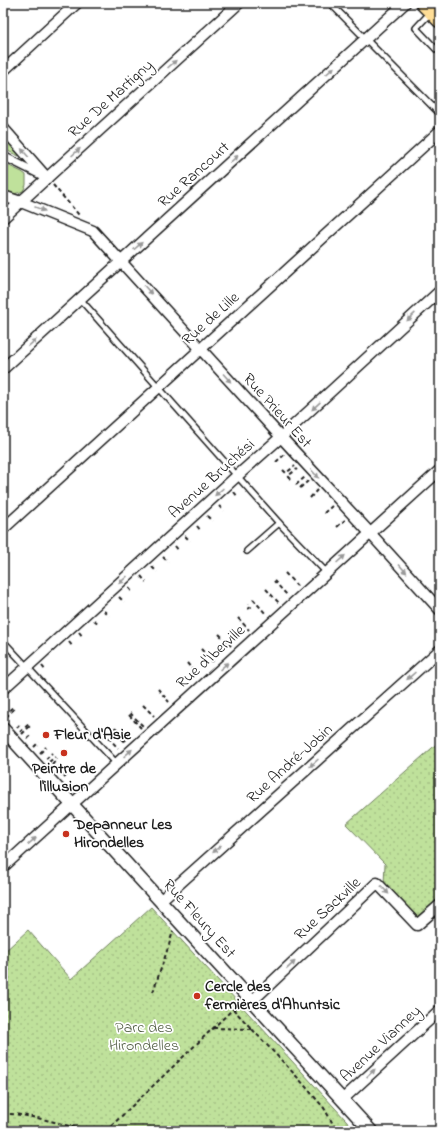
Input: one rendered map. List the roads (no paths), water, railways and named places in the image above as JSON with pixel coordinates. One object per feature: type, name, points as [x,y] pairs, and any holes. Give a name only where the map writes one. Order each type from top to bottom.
[{"type":"street","points":[[3,71],[77,3]]},
{"type":"street","name":"Rue De Martigny","points":[[3,218],[239,3]]},
{"type":"street","name":"Rue Rancourt","points":[[3,369],[406,3]]},
{"type":"street","points":[[3,128],[47,178]]},
{"type":"street","name":"Rue de Lille","points":[[3,529],[440,131]]},
{"type":"street","points":[[3,156],[47,178]]},
{"type":"street","name":"Rue Prieur Est","points":[[3,196],[93,231],[440,610]]},
{"type":"street","name":"Avenue Bruchési","points":[[3,689],[237,476],[281,438],[440,291]]},
{"type":"street","name":"Rue d'Iberville","points":[[3,867],[440,470]]},
{"type":"street","name":"Rue André-Jobin","points":[[160,901],[440,650]]},
{"type":"street","name":"Rue Fleury Est","points":[[4,720],[72,804],[371,1131]]},
{"type":"street","name":"Rue Sackville","points":[[252,1001],[378,883],[417,925],[440,905]]},
{"type":"street","name":"Avenue Vianney","points":[[342,1100],[440,1010]]},
{"type":"lane","points":[[330,3],[440,114]]},
{"type":"lane","points":[[432,12],[416,28],[437,50],[440,47]]},
{"type":"lane","points":[[80,299],[279,523],[326,572]]},
{"type":"lane","points":[[247,552],[279,523]]},
{"type":"lane","points":[[3,641],[117,764]]},
{"type":"place","name":"Fleur d'Asie","points":[[46,735]]},
{"type":"place","name":"Peintre de l'illusion","points":[[64,753]]},
{"type":"place","name":"Depanneur Les Hirondelles","points":[[66,834]]},
{"type":"place","name":"Cercle des fermières d'Ahuntsic","points":[[197,996]]},
{"type":"park label","name":"Parc des Hirondelles","points":[[144,1037]]}]
